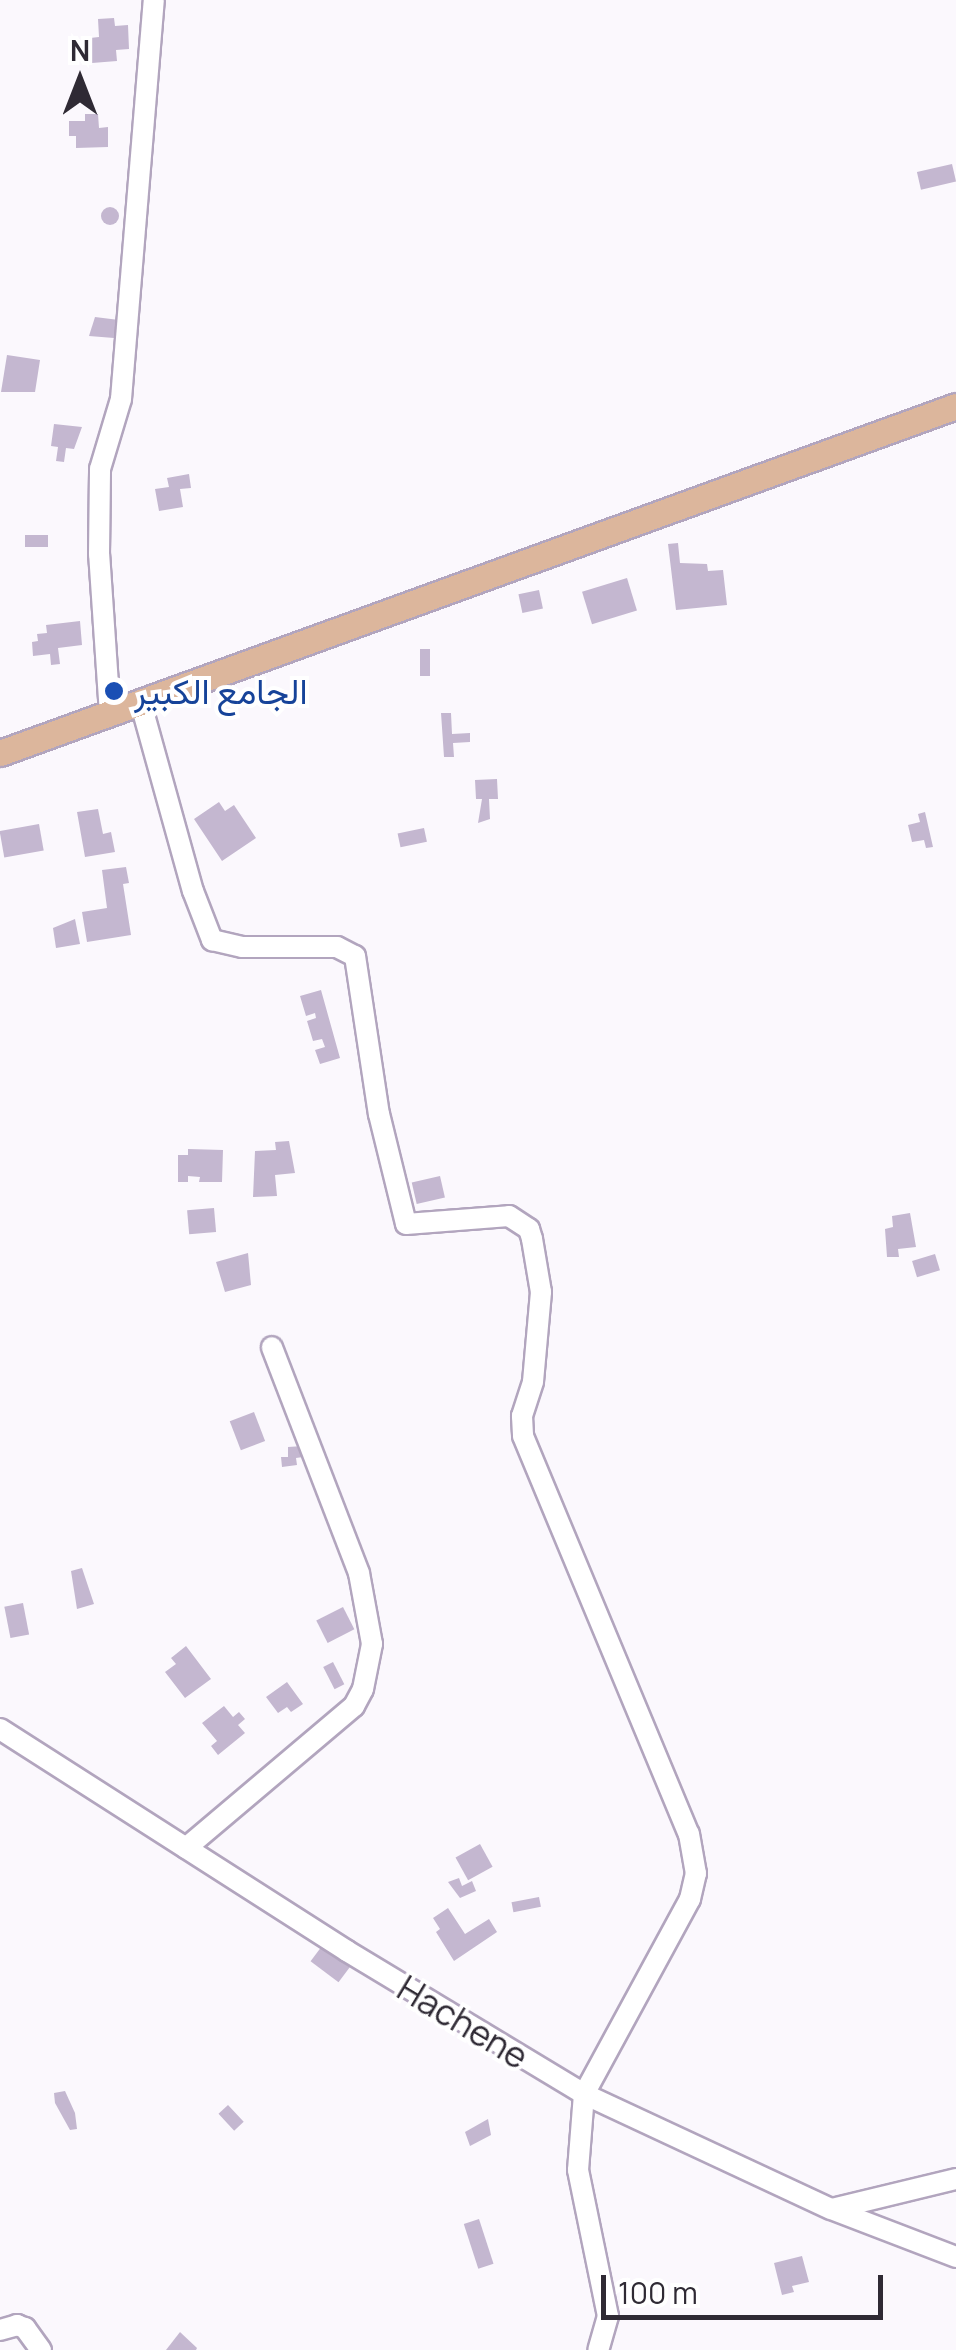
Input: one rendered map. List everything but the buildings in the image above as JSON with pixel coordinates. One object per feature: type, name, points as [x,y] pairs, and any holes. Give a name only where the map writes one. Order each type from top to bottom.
[{"type":"main road","points":[[0,753],[956,406]]},
{"type":"street","points":[[110,714],[99,554],[100,470],[121,399],[154,0]]},
{"type":"street","points":[[141,704],[193,891],[212,940],[242,947],[336,946],[355,956],[379,1114],[406,1224],[510,1216],[529,1229],[541,1292],[533,1382],[522,1416],[524,1436],[689,1834],[696,1872],[690,1900],[584,2094],[578,2170],[608,2316],[598,2350]]},
{"type":"street","points":[[186,1848],[354,1706],[372,1644],[359,1573],[272,1347]]},
{"type":"street","name":"Hachene","points":[[0,1729],[584,2094],[831,2209],[956,2258]]},
{"type":"street","points":[[831,2209],[956,2179]]},
{"type":"street","points":[[0,2330],[17,2325],[25,2328],[41,2350]]},
{"type":"place","name":"الجامع الكبير","points":[[114,691]]}]
